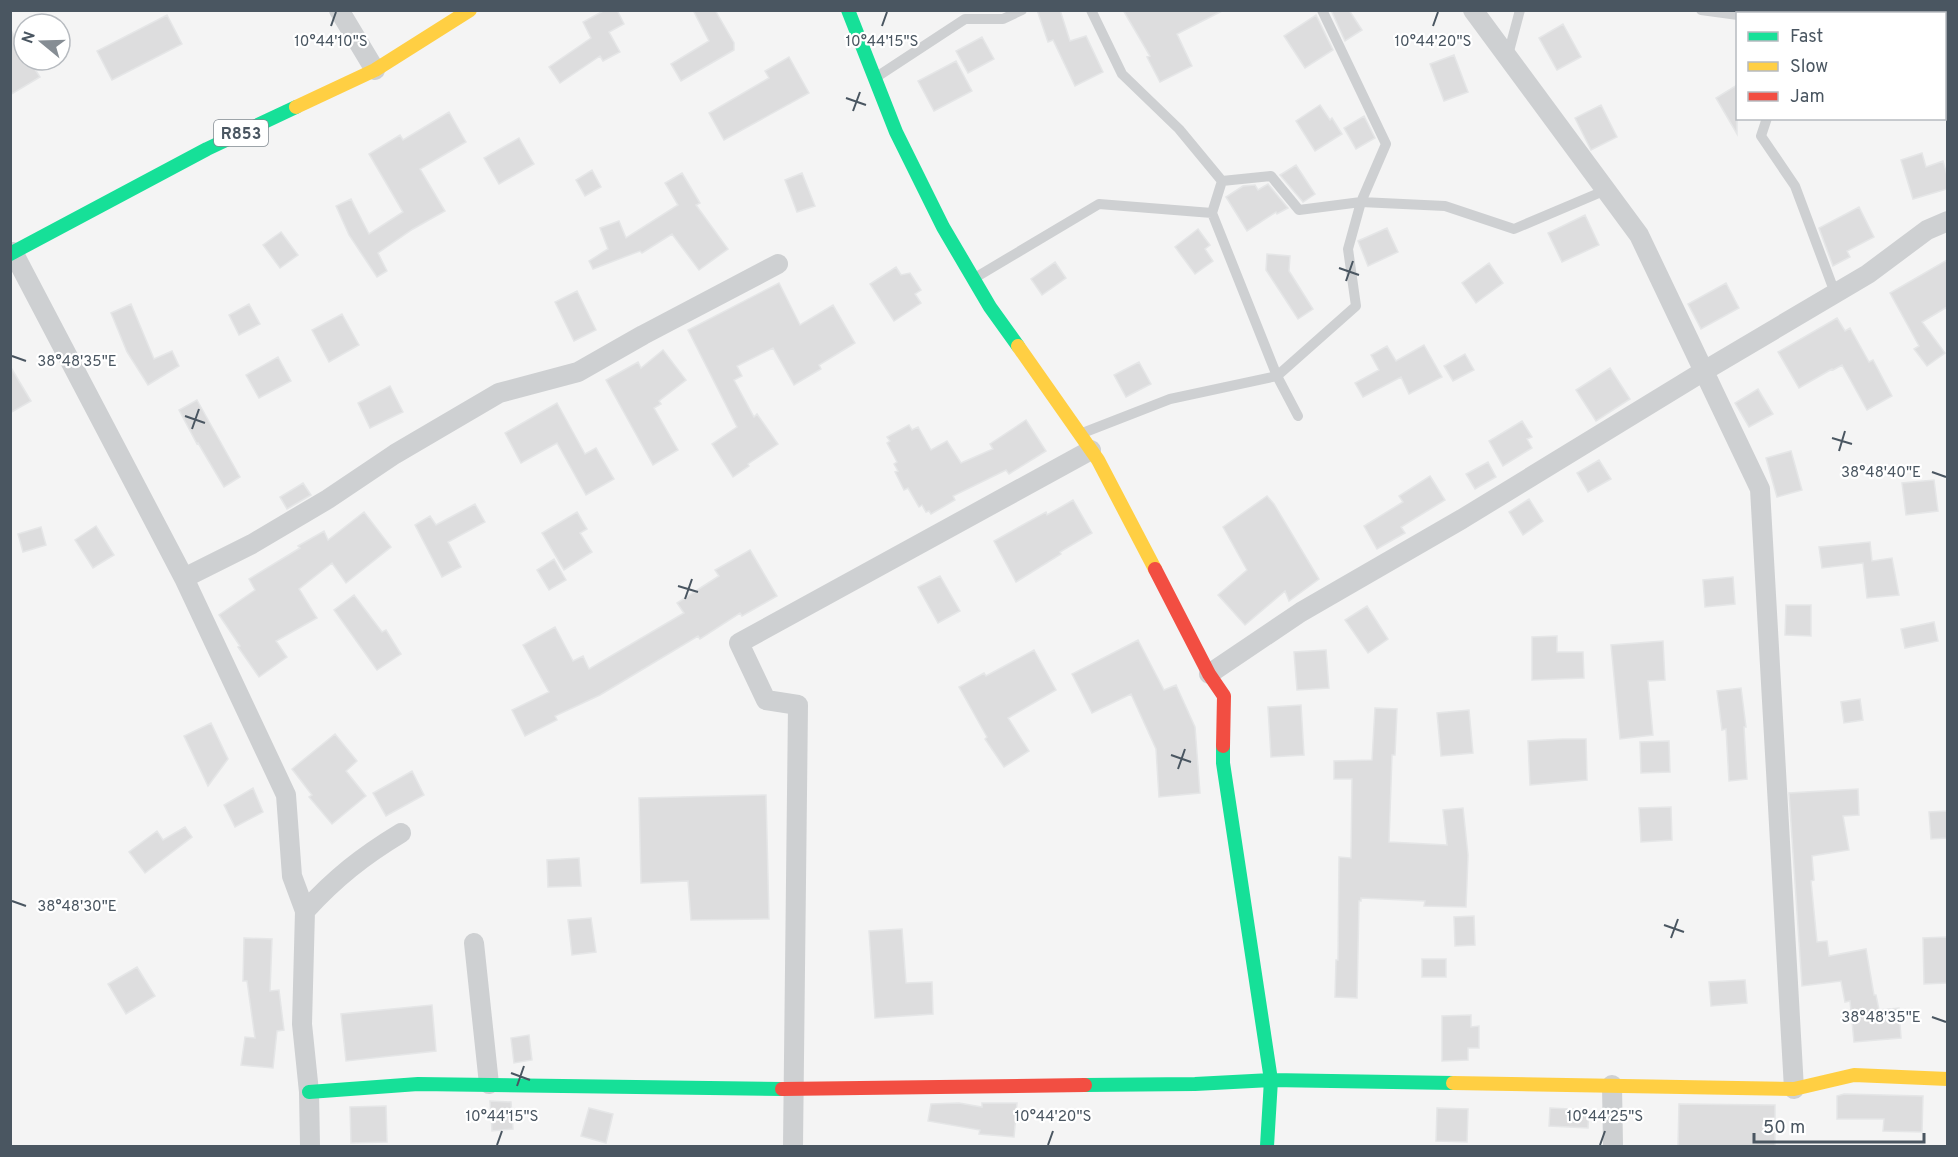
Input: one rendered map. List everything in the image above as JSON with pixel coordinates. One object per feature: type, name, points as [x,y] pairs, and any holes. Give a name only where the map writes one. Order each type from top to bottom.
[{"type":"street","points":[[339,10],[375,70]]},
{"type":"street","name":"R853","points":[[12,253],[207,148],[375,70],[470,10]]},
{"type":"street","points":[[848,10],[901,143],[943,227],[990,307],[1103,470],[1209,674],[1224,696],[1223,763],[1271,1080],[1267,1146]]},
{"type":"street","points":[[1473,10],[1639,235],[1760,489],[1794,1089]]},
{"type":"street","points":[[1209,674],[1301,612],[1462,519],[1704,370],[1868,274],[1928,230],[1947,221]]},
{"type":"street","points":[[12,253],[184,578],[286,795],[292,876],[305,911],[302,1024],[309,1092],[310,1146]]},
{"type":"street","points":[[184,578],[252,544],[328,499],[395,454],[499,393],[578,372],[778,264]]},
{"type":"street","points":[[793,1146],[798,705],[766,700],[739,643],[1085,442]]},
{"type":"street","points":[[305,911],[337,878],[370,852],[401,832]]},
{"type":"street","points":[[474,943],[489,1084]]},
{"type":"street","points":[[309,1092],[418,1084],[795,1089],[1195,1084],[1271,1080],[1794,1089],[1854,1075],[1947,1079]]},
{"type":"street","points":[[1612,1085],[1613,1146]]},
{"type":"lane","points":[[875,78],[965,19],[1003,19],[1022,10]]},
{"type":"lane","points":[[1091,10],[1122,74],[1179,129],[1222,181]]},
{"type":"lane","points":[[1085,442],[1170,399],[1277,375],[1356,306],[1348,249],[1361,202],[1386,144],[1322,10]]},
{"type":"lane","points":[[1508,55],[1520,10]]},
{"type":"lane","points":[[1701,10],[1736,15]]},
{"type":"lane","points":[[1766,120],[1761,136],[1795,186],[1835,293]]},
{"type":"lane","points":[[1222,181],[1271,176],[1299,210],[1361,202],[1445,206],[1514,229],[1606,190]]},
{"type":"lane","points":[[1222,181],[1212,213],[1277,375],[1298,416]]},
{"type":"lane","points":[[973,279],[1099,204],[1212,213]]},
{"type":"building","points":[[605,10],[617,10],[624,24],[609,32],[620,52],[603,61],[600,56],[560,83],[549,67],[591,38],[583,22]]},
{"type":"building","points":[[693,10],[715,10],[734,43],[734,50],[681,81],[671,64],[709,41]]},
{"type":"building","points":[[1037,10],[1060,10],[1070,41],[1086,36],[1103,72],[1075,86],[1053,40],[1048,42]]},
{"type":"building","points":[[1123,10],[1224,10],[1177,34],[1192,66],[1160,82],[1147,57],[1150,56]]},
{"type":"building","points":[[1331,10],[1349,10],[1362,30],[1345,41]]},
{"type":"building","points":[[167,15],[182,44],[112,80],[97,51]]},
{"type":"building","points":[[1316,15],[1333,50],[1305,68],[1284,36]]},
{"type":"building","points":[[1563,24],[1581,57],[1557,70],[1539,38]]},
{"type":"building","points":[[10,29],[12,32],[12,72],[37,72],[40,77],[10,95]]},
{"type":"building","points":[[982,37],[994,59],[968,73],[956,51]]},
{"type":"building","points":[[1454,55],[1468,92],[1444,101],[1430,64]]},
{"type":"building","points":[[789,57],[809,93],[724,140],[709,113],[769,78],[765,71]]},
{"type":"building","points":[[956,61],[972,91],[934,111],[918,81]]},
{"type":"building","points":[[1736,86],[1737,134],[1716,98]]},
{"type":"building","points":[[1320,105],[1342,134],[1315,151],[1296,121]]},
{"type":"building","points":[[1601,105],[1617,137],[1591,150],[1575,118]]},
{"type":"building","points":[[449,112],[466,142],[420,169],[445,211],[378,253],[387,271],[377,277],[349,235],[336,206],[351,199],[369,234],[403,212],[369,154],[400,135],[403,140]]},
{"type":"building","points":[[1364,116],[1375,138],[1356,149],[1344,128]]},
{"type":"building","points":[[519,138],[534,164],[499,184],[484,158]]},
{"type":"building","points":[[1922,153],[1926,167],[1943,161],[1947,175],[1947,189],[1913,199],[1901,160]]},
{"type":"building","points":[[1296,165],[1315,194],[1303,202],[1280,175]]},
{"type":"building","points":[[592,170],[601,187],[585,196],[576,180]]},
{"type":"building","points":[[682,173],[700,203],[696,205],[728,249],[699,270],[672,234],[642,253],[640,251],[593,269],[589,261],[608,249],[600,228],[619,221],[626,238],[678,205],[665,183]]},
{"type":"building","points":[[802,173],[815,206],[797,212],[785,180]]},
{"type":"building","points":[[1268,184],[1288,208],[1277,214],[1276,212],[1247,231],[1226,197],[1243,186],[1255,185],[1258,190]]},
{"type":"building","points":[[1859,207],[1874,237],[1847,251],[1850,257],[1833,266],[1819,228]]},
{"type":"building","points":[[1585,215],[1599,245],[1562,262],[1548,233]]},
{"type":"building","points":[[1387,228],[1398,252],[1368,266],[1358,241]]},
{"type":"building","points":[[1198,229],[1210,245],[1205,249],[1213,261],[1195,274],[1175,247]]},
{"type":"building","points":[[281,232],[298,255],[280,268],[263,245]]},
{"type":"building","points":[[1267,254],[1290,256],[1289,271],[1313,309],[1298,319],[1266,270]]},
{"type":"building","points":[[1947,260],[1947,307],[1922,322],[1945,353],[1927,366],[1914,349],[1919,346],[1890,293]]},
{"type":"building","points":[[1055,262],[1066,278],[1042,295],[1031,279]]},
{"type":"building","points":[[1489,263],[1503,283],[1476,303],[1462,283]]},
{"type":"building","points":[[896,267],[901,275],[910,273],[921,290],[915,294],[921,303],[894,321],[870,284]]},
{"type":"building","points":[[779,283],[800,325],[833,305],[855,343],[819,365],[821,369],[794,385],[773,348],[737,366],[742,376],[734,380],[754,417],[757,414],[778,444],[733,477],[712,444],[737,427],[688,330]]},
{"type":"building","points":[[1726,283],[1739,308],[1701,329],[1688,304]]},
{"type":"building","points":[[577,291],[596,330],[574,341],[555,302]]},
{"type":"building","points":[[131,304],[154,359],[172,351],[179,366],[148,385],[127,352],[111,313]]},
{"type":"building","points":[[249,304],[260,324],[239,335],[229,315]]},
{"type":"building","points":[[342,314],[359,345],[329,362],[312,330]]},
{"type":"building","points":[[1837,318],[1845,331],[1850,328],[1869,362],[1873,360],[1892,396],[1867,410],[1842,365],[1799,388],[1778,352]]},
{"type":"building","points":[[1424,345],[1442,377],[1409,394],[1401,377],[1363,397],[1355,383],[1379,370],[1371,355],[1387,346],[1396,361]]},
{"type":"building","points":[[663,350],[686,380],[659,401],[661,404],[654,408],[678,450],[653,465],[606,380],[638,362],[641,368]]},
{"type":"building","points":[[1465,354],[1474,370],[1453,381],[1444,366]]},
{"type":"building","points":[[278,357],[291,381],[259,398],[246,375]]},
{"type":"building","points":[[1139,362],[1151,384],[1126,397],[1114,375]]},
{"type":"building","points":[[10,366],[31,401],[10,413]]},
{"type":"building","points":[[1610,368],[1630,399],[1596,421],[1576,390]]},
{"type":"building","points":[[390,386],[403,412],[370,428],[358,403]]},
{"type":"building","points":[[1758,389],[1773,414],[1749,427],[1735,403]]},
{"type":"building","points":[[197,400],[240,477],[224,487],[179,410]]},
{"type":"building","points":[[557,403],[585,454],[596,448],[614,479],[586,495],[557,443],[521,463],[505,433]]},
{"type":"building","points":[[1026,420],[1046,451],[1009,474],[1006,470],[953,496],[955,500],[931,514],[929,511],[926,512],[922,505],[919,507],[908,488],[904,490],[895,472],[898,471],[894,464],[897,462],[887,443],[890,441],[887,437],[909,425],[912,430],[918,427],[931,450],[947,441],[961,463],[993,449],[990,444]]},
{"type":"building","points":[[1522,421],[1532,437],[1527,439],[1532,448],[1503,466],[1489,441]]},
{"type":"building","points":[[1791,451],[1802,490],[1777,497],[1766,458]]},
{"type":"building","points":[[1599,460],[1611,479],[1588,492],[1577,473]]},
{"type":"building","points":[[1488,462],[1496,477],[1475,489],[1466,474]]},
{"type":"building","points":[[1430,476],[1445,500],[1401,527],[1405,533],[1377,549],[1364,526],[1403,502],[1399,496]]},
{"type":"building","points":[[1934,480],[1938,511],[1906,515],[1902,483]]},
{"type":"building","points":[[303,483],[311,495],[287,509],[280,497]]},
{"type":"building","points":[[1267,496],[1319,579],[1289,601],[1285,591],[1245,625],[1218,595],[1247,570],[1223,527]]},
{"type":"building","points":[[1529,499],[1543,521],[1523,535],[1509,512]]},
{"type":"building","points":[[1073,500],[1092,533],[1016,582],[994,541]]},
{"type":"building","points":[[475,504],[485,522],[448,542],[461,567],[442,577],[415,525],[430,516],[436,525]]},
{"type":"building","points":[[364,512],[391,547],[346,583],[332,563],[299,589],[317,618],[276,641],[287,657],[259,677],[219,615],[255,590],[249,579],[324,531],[328,540]]},
{"type":"building","points":[[577,512],[587,529],[580,533],[592,552],[564,570],[542,533]]},
{"type":"building","points":[[96,526],[114,555],[93,568],[75,540]]},
{"type":"building","points":[[41,527],[46,545],[23,552],[18,534]]},
{"type":"building","points":[[1870,542],[1872,561],[1892,558],[1899,595],[1867,598],[1863,563],[1822,568],[1819,547]]},
{"type":"building","points":[[750,550],[777,596],[742,616],[740,613],[700,639],[698,636],[600,695],[555,716],[557,720],[525,736],[512,710],[549,692],[523,645],[555,627],[573,661],[583,656],[589,669],[684,613],[677,603],[719,576],[715,570]]},
{"type":"building","points":[[554,559],[566,580],[549,590],[537,570]]},
{"type":"building","points":[[940,576],[960,611],[938,623],[918,587]]},
{"type":"building","points":[[1733,577],[1735,604],[1705,607],[1703,580]]},
{"type":"building","points":[[354,595],[382,632],[386,630],[401,654],[377,670],[334,610]]},
{"type":"building","points":[[1786,605],[1811,605],[1811,636],[1785,635]]},
{"type":"building","points":[[1367,606],[1388,639],[1368,653],[1345,620]]},
{"type":"building","points":[[1934,622],[1938,641],[1905,648],[1901,629]]},
{"type":"building","points":[[1557,636],[1557,652],[1583,652],[1584,678],[1532,680],[1532,637]]},
{"type":"building","points":[[1138,640],[1164,690],[1176,685],[1195,727],[1200,793],[1159,797],[1156,749],[1131,694],[1092,713],[1072,674]]},
{"type":"building","points":[[1663,641],[1665,680],[1648,681],[1653,735],[1620,739],[1611,645]]},
{"type":"building","points":[[1034,650],[1056,690],[1008,718],[1029,751],[1004,767],[985,739],[987,737],[959,687],[984,673],[986,676]]},
{"type":"building","points":[[1326,650],[1329,688],[1297,690],[1294,652]]},
{"type":"building","points":[[1741,688],[1746,727],[1744,727],[1747,779],[1729,781],[1726,729],[1722,730],[1717,691]]},
{"type":"building","points":[[1860,699],[1863,720],[1844,723],[1841,702]]},
{"type":"building","points":[[1301,705],[1304,755],[1271,757],[1268,707]]},
{"type":"building","points":[[1375,708],[1397,709],[1395,755],[1392,755],[1389,842],[1447,845],[1443,810],[1463,808],[1468,855],[1466,907],[1424,906],[1425,901],[1361,898],[1359,901],[1357,998],[1335,997],[1336,960],[1338,960],[1339,857],[1351,858],[1352,779],[1334,779],[1334,761],[1372,760]]},
{"type":"building","points":[[1469,710],[1473,753],[1441,756],[1437,713]]},
{"type":"building","points":[[211,723],[228,759],[208,786],[184,736]]},
{"type":"building","points":[[335,734],[357,761],[346,771],[366,796],[332,824],[309,797],[312,795],[292,769]]},
{"type":"building","points":[[1586,739],[1587,780],[1530,785],[1528,741]]},
{"type":"building","points":[[1669,741],[1670,772],[1641,773],[1640,742]]},
{"type":"building","points":[[412,771],[424,795],[386,816],[373,793]]},
{"type":"building","points":[[253,788],[263,812],[235,827],[224,805]]},
{"type":"building","points":[[1858,789],[1859,815],[1843,816],[1849,850],[1812,856],[1814,880],[1811,881],[1817,942],[1827,941],[1829,956],[1866,949],[1879,1010],[1899,1008],[1901,1038],[1854,1042],[1850,1001],[1845,1002],[1841,981],[1802,986],[1789,793]]},
{"type":"building","points":[[766,795],[769,919],[691,920],[688,881],[641,883],[639,798]]},
{"type":"building","points":[[1671,807],[1672,840],[1641,842],[1639,808]]},
{"type":"building","points":[[1947,811],[1947,838],[1931,839],[1929,812]]},
{"type":"building","points":[[185,827],[192,837],[145,873],[129,852],[157,831],[163,840]]},
{"type":"building","points":[[579,858],[581,886],[548,887],[547,860]]},
{"type":"building","points":[[1474,916],[1475,945],[1455,946],[1454,917]]},
{"type":"building","points":[[591,918],[596,952],[572,955],[568,920]]},
{"type":"building","points":[[902,929],[906,983],[932,982],[933,1014],[875,1018],[869,931]]},
{"type":"building","points":[[1947,937],[1947,983],[1924,984],[1923,938]]},
{"type":"building","points":[[244,938],[272,939],[270,991],[279,990],[284,1030],[277,1031],[273,1068],[241,1065],[245,1037],[255,1038],[247,981],[243,981]]},
{"type":"building","points":[[1422,959],[1446,959],[1446,977],[1422,977]]},
{"type":"building","points":[[137,967],[155,996],[126,1014],[108,984]]},
{"type":"building","points":[[1745,980],[1747,1003],[1711,1006],[1709,982]]},
{"type":"building","points":[[432,1005],[436,1051],[346,1061],[341,1014]]},
{"type":"building","points":[[1471,1015],[1471,1027],[1479,1026],[1479,1048],[1468,1048],[1468,1060],[1442,1061],[1442,1016]]},
{"type":"building","points":[[529,1035],[532,1060],[514,1063],[511,1038]]},
{"type":"building","points":[[1844,1094],[1923,1096],[1922,1132],[1883,1131],[1884,1119],[1837,1119],[1837,1096]]},
{"type":"building","points":[[490,1101],[511,1102],[513,1129],[492,1131]]},
{"type":"building","points":[[959,1103],[982,1107],[982,1103],[1017,1103],[1014,1137],[979,1134],[980,1130],[928,1121],[931,1104]]},
{"type":"building","points":[[1679,1104],[1775,1105],[1775,1146],[1678,1146]]},
{"type":"building","points":[[386,1106],[387,1142],[351,1143],[350,1107]]},
{"type":"building","points":[[589,1108],[613,1114],[606,1143],[581,1136]]},
{"type":"building","points":[[1437,1108],[1468,1109],[1467,1142],[1436,1141]]},
{"type":"building","points":[[1550,1108],[1589,1110],[1588,1128],[1549,1126]]},
{"type":"traffic: fast","points":[[848,10],[896,132],[943,227],[990,307],[1018,346]]},
{"type":"traffic: fast","points":[[10,254],[207,149],[296,107]]},
{"type":"traffic: fast","points":[[1223,746],[1223,763],[1271,1080],[1267,1146]]},
{"type":"traffic: fast","points":[[1085,1085],[1195,1084],[1271,1080],[1453,1083]]},
{"type":"traffic: fast","points":[[309,1092],[418,1084],[782,1089]]},
{"type":"traffic: slow","points":[[296,107],[375,70],[470,10]]},
{"type":"traffic: slow","points":[[1018,346],[1098,460],[1155,569]]},
{"type":"traffic: slow","points":[[1453,1083],[1794,1089],[1854,1075],[1948,1079]]},
{"type":"traffic: jam","points":[[1155,569],[1209,674],[1224,696],[1223,746]]},
{"type":"traffic: jam","points":[[782,1089],[1085,1085]]}]
